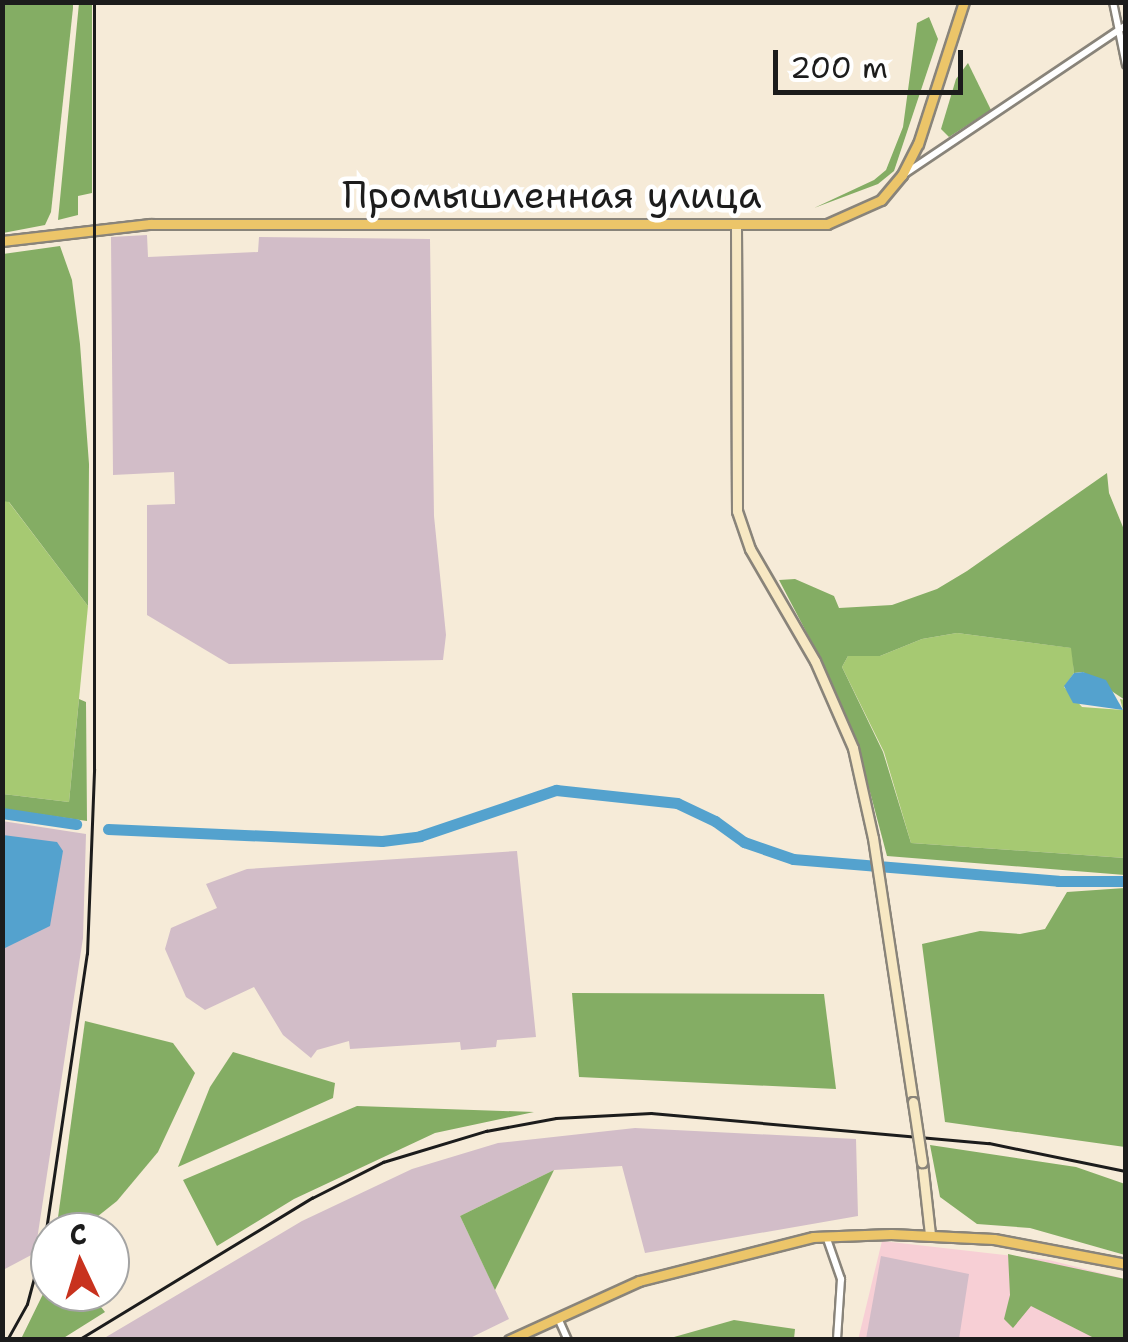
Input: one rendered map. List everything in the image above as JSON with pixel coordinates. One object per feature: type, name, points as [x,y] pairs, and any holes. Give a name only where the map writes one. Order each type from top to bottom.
[{"type":"main road","name":"Промышленная улица","points":[[2,241],[150,224],[810,225],[846,219],[880,200],[902,176],[918,144],[964,2]]},
{"type":"main road","points":[[736,225],[737,510],[750,549],[815,660],[843,721],[861,778],[930,1234]]},
{"type":"main road","points":[[509,1340],[557,1316],[675,1270],[826,1236],[930,1234],[1018,1241],[1126,1264]]},
{"type":"street","points":[[1113,2],[1126,65]]},
{"type":"street","points":[[902,176],[1126,25]]},
{"type":"street","points":[[826,1236],[841,1279],[837,1340]]},
{"type":"street","points":[[557,1316],[568,1340]]},
{"type":"shaded area","points":[[147,235],[148,257],[258,252],[259,237],[430,239],[434,516],[446,635],[443,660],[229,664],[147,615],[147,505],[175,504],[174,472],[113,475],[111,237]]},
{"type":"shaded area","points":[[2,821],[86,834],[83,938],[41,1212],[30,1212],[30,1256],[3,1270]]},
{"type":"shaded area","points":[[517,851],[536,1037],[497,1040],[496,1047],[461,1050],[460,1042],[350,1049],[349,1041],[317,1050],[311,1058],[283,1035],[254,987],[205,1010],[186,997],[165,949],[171,928],[217,908],[206,884],[247,869]]},
{"type":"shaded area","points":[[635,1128],[856,1139],[858,1216],[645,1253],[622,1166],[554,1170],[460,1216],[509,1319],[468,1339],[101,1340],[302,1221],[412,1169],[498,1143]]},
{"type":"shaded area","points":[[882,1241],[1049,1260],[1125,1279],[1125,1339],[858,1340]]},
{"type":"shaded area","points":[[881,1256],[969,1274],[959,1339],[866,1339]]},
{"type":"green space","points":[[2,3],[73,3],[51,212],[45,225],[3,233]]},
{"type":"green space","points":[[79,3],[92,3],[92,193],[78,196],[78,215],[58,220]]},
{"type":"green space","points":[[929,17],[938,39],[894,171],[878,184],[814,208],[874,180],[886,170],[903,127],[917,23]]},
{"type":"green space","points":[[968,63],[991,110],[949,137],[941,129],[956,79]]},
{"type":"green space","points":[[60,246],[72,280],[80,344],[89,464],[88,606],[9,502],[3,501],[3,254]]},
{"type":"green space","points":[[1107,473],[1109,493],[1125,532],[1125,700],[1083,672],[1074,673],[1071,648],[957,633],[922,639],[880,656],[848,656],[842,667],[883,752],[911,843],[1125,858],[1125,875],[887,856],[861,758],[822,662],[779,580],[795,579],[834,596],[839,608],[892,605],[937,589],[967,571]]},
{"type":"green space","points":[[3,501],[8,501],[88,606],[69,802],[3,794]]},
{"type":"green space","points":[[957,633],[1072,648],[1074,673],[1064,687],[1082,707],[1123,710],[1120,699],[1125,700],[1125,858],[911,843],[884,752],[842,667],[848,656],[880,656],[922,639]]},
{"type":"green space","points":[[79,699],[86,702],[87,821],[3,809],[3,794],[69,802]]},
{"type":"green space","points":[[1125,888],[1125,1147],[945,1122],[922,944],[980,931],[1020,934],[1045,929],[1067,892]]},
{"type":"green space","points":[[572,993],[824,994],[836,1089],[579,1077]]},
{"type":"green space","points":[[85,1021],[173,1043],[195,1073],[158,1152],[103,1212],[59,1212]]},
{"type":"green space","points":[[233,1052],[335,1083],[333,1098],[178,1167],[210,1087]]},
{"type":"green space","points":[[357,1106],[534,1112],[435,1133],[294,1199],[217,1246],[183,1180]]},
{"type":"green space","points":[[930,1145],[1076,1167],[1125,1184],[1125,1255],[1030,1228],[977,1224],[940,1197]]},
{"type":"green space","points":[[554,1170],[495,1290],[460,1216]]},
{"type":"green space","points":[[1008,1254],[1125,1279],[1125,1339],[1096,1339],[1031,1306],[1013,1328],[1004,1319],[1010,1295]]},
{"type":"green space","points":[[34,1312],[105,1312],[62,1339],[21,1339]]},
{"type":"green space","points":[[734,1320],[795,1329],[794,1339],[667,1339]]},
{"type":"water","points":[[1074,673],[1106,680],[1123,710],[1073,703],[1064,686]]},
{"type":"water","points":[[3,835],[57,842],[63,851],[50,926],[3,949]]},
{"type":"waterway","points":[[108,829],[382,841],[420,836],[556,790],[677,803],[715,821],[744,842],[793,859],[1058,881],[1126,881]]},
{"type":"waterway","points":[[2,813],[76,824]]},
{"type":"railway","points":[[7,1340],[27,1304],[45,1237],[87,954],[94,769],[94,2]]},
{"type":"railway","points":[[78,1340],[312,1198],[383,1162],[486,1131],[556,1118],[651,1113],[989,1143],[1126,1171]]}]
